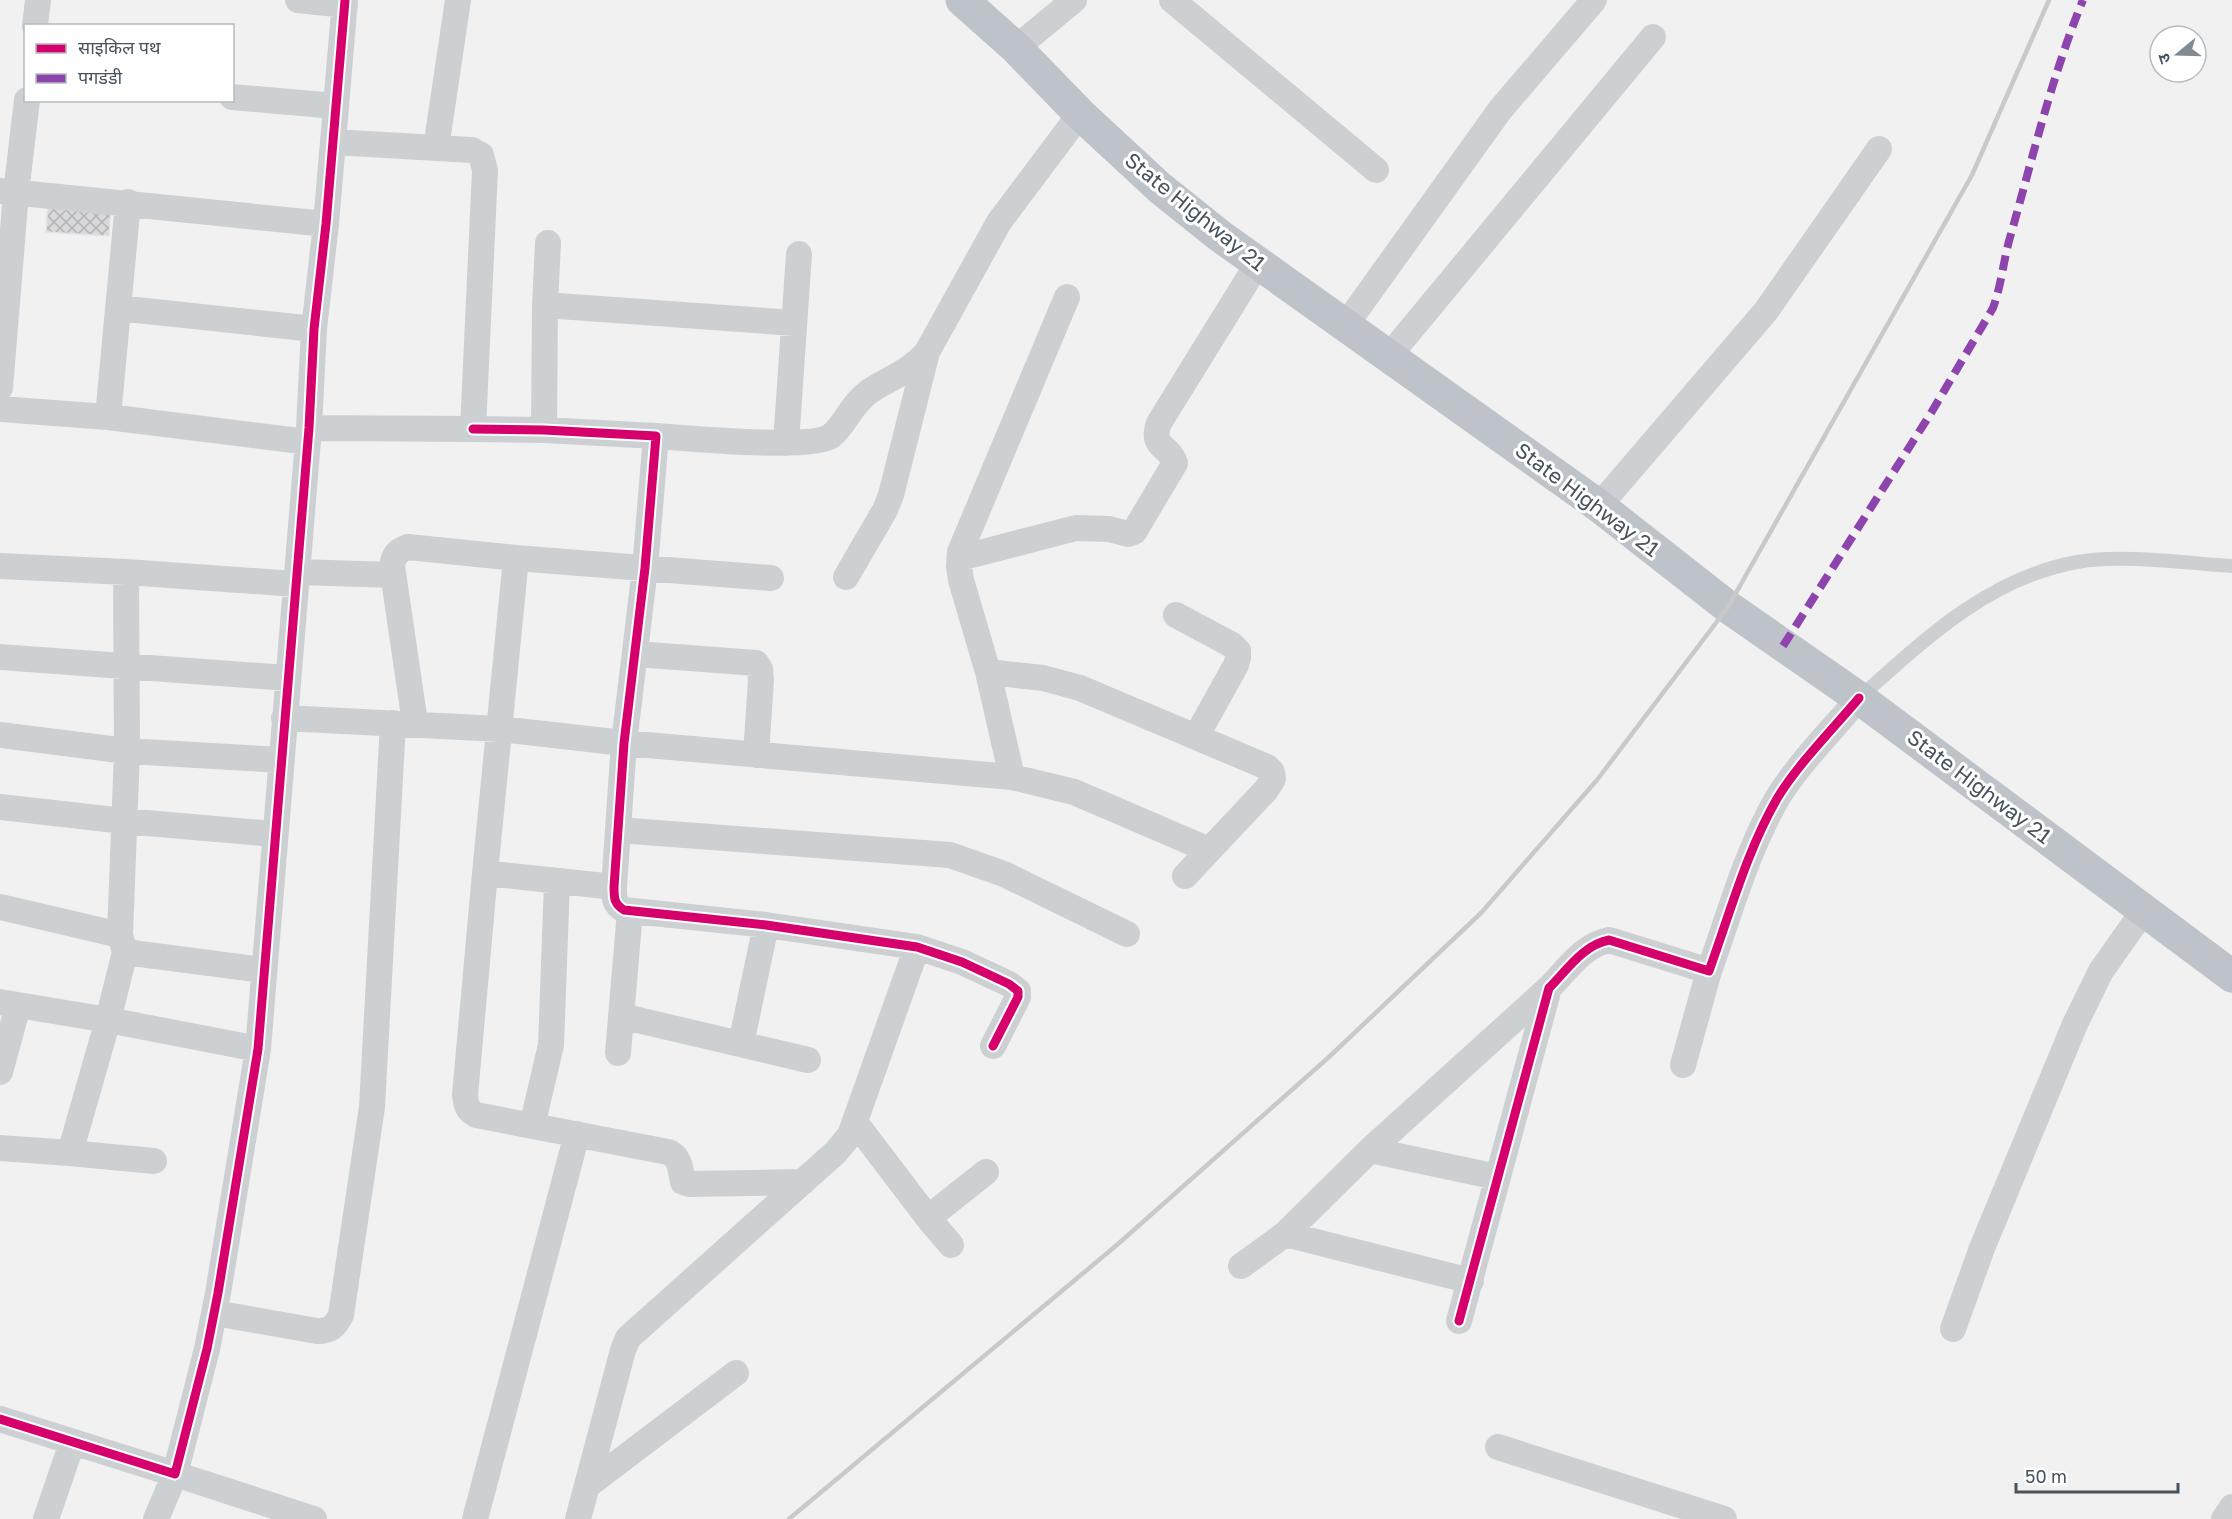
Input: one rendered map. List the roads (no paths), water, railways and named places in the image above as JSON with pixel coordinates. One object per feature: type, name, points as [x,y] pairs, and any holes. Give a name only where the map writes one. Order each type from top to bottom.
[{"type":"highway","name":"State Highway 21","points":[[962,0],[1016,48],[1080,114],[1160,188],[1258,263],[1599,506],[1728,607],[1859,698],[2232,976]]},
{"type":"street","points":[[35,24],[38,0]]},
{"type":"street","points":[[156,1519],[176,1474],[214,1313],[258,1049],[308,435],[314,328],[326,224],[345,2],[298,0]]},
{"type":"street","points":[[436,148],[458,0]]},
{"type":"street","points":[[1016,48],[1074,0]]},
{"type":"street","points":[[1173,0],[1376,171]]},
{"type":"street","points":[[1345,326],[1500,110],[1594,0]]},
{"type":"street","points":[[1389,356],[1653,37]]},
{"type":"street","points":[[234,97],[336,106]]},
{"type":"street","points":[[0,388],[8,192],[27,102]]},
{"type":"street","points":[[0,409],[308,435],[473,429],[544,430],[786,443],[822,440],[830,436],[858,401],[914,366],[927,352],[999,222],[1080,114]]},
{"type":"street","points":[[333,142],[472,150],[481,155],[484,161],[473,429]]},
{"type":"street","points":[[1599,506],[1766,311],[1880,148]]},
{"type":"street","points":[[8,192],[128,202],[326,224]]},
{"type":"street","points":[[108,417],[128,202]]},
{"type":"street","points":[[544,430],[544,305],[548,243]]},
{"type":"street","points":[[786,443],[799,255]]},
{"type":"street","points":[[960,558],[1076,528],[1109,529],[1128,534],[1134,532],[1175,463],[1173,456],[1160,447],[1156,440],[1159,423],[1258,263]]},
{"type":"street","points":[[1012,777],[988,672],[961,580],[960,552],[1067,297]]},
{"type":"street","points":[[544,305],[794,323]]},
{"type":"street","points":[[118,308],[314,328]]},
{"type":"street","points":[[846,578],[885,510],[891,495],[927,352]]},
{"type":"street","points":[[656,436],[645,568],[624,743],[614,887],[614,899],[617,906],[630,911],[766,925],[917,947],[962,962],[1009,984],[1018,991],[1018,997],[993,1046]]},
{"type":"street","points":[[214,1313],[317,1331],[327,1331],[336,1326],[341,1315],[372,1107],[404,723],[392,566],[399,550],[408,547],[771,578]]},
{"type":"street","points":[[516,558],[485,873],[465,1095],[466,1106],[476,1115],[675,1155],[679,1161],[683,1182],[689,1184],[803,1182]]},
{"type":"street","points":[[0,566],[296,578],[393,575]]},
{"type":"street","points":[[70,1153],[108,1020],[122,943],[124,821],[128,751],[126,572]]},
{"type":"street","points":[[1176,615],[1232,645],[1238,651],[1236,665],[1196,737]]},
{"type":"street","points":[[636,654],[756,663],[760,669],[761,680],[756,755]]},
{"type":"street","points":[[0,657],[288,678]]},
{"type":"street","points":[[988,672],[1042,678],[1080,688],[1268,767],[1273,779],[1266,790],[1185,876]]},
{"type":"street","points":[[1683,1065],[1709,971],[1756,840],[1770,811],[1789,782],[1859,698]]},
{"type":"street","points":[[284,718],[500,729],[624,743],[1012,777],[1074,792],[1209,850]]},
{"type":"street","points":[[0,735],[128,751],[281,760]]},
{"type":"street","points":[[0,807],[274,834]]},
{"type":"street","points":[[618,830],[950,855],[1004,874],[1127,934]]},
{"type":"street","points":[[485,873],[614,887]]},
{"type":"street","points":[[532,1126],[551,1045],[557,882]]},
{"type":"street","points":[[0,907],[122,943],[263,970]]},
{"type":"street","points":[[1953,1329],[1982,1248],[2075,1024],[2101,971],[2144,910]]},
{"type":"street","points":[[618,1053],[630,911]]},
{"type":"street","points":[[741,1044],[766,925]]},
{"type":"street","points":[[1241,1266],[1285,1234],[1370,1150],[1549,988],[1588,948],[1598,942],[1609,940],[1709,971]]},
{"type":"street","points":[[578,1519],[628,1338],[836,1152],[850,1135],[917,947]]},
{"type":"street","points":[[1459,1321],[1549,988]]},
{"type":"street","points":[[0,1072],[9,1004],[108,1020],[258,1049]]},
{"type":"street","points":[[621,1016],[808,1060]]},
{"type":"street","points":[[855,1122],[951,1245]]},
{"type":"street","points":[[475,1519],[577,1134]]},
{"type":"street","points":[[0,1148],[154,1161]]},
{"type":"street","points":[[1370,1150],[1497,1177]]},
{"type":"street","points":[[928,1218],[986,1172]]},
{"type":"street","points":[[1285,1234],[1471,1281]]},
{"type":"street","points":[[587,1486],[736,1373]]},
{"type":"street","points":[[0,1419],[314,1519]]},
{"type":"street","points":[[46,1519],[72,1443]]},
{"type":"street","points":[[1498,1447],[1724,1519]]},
{"type":"street","points":[[2224,1519],[2232,1507]]},
{"type":"lane","points":[[1859,698],[1923,641],[1961,612],[2003,587],[2036,573],[2078,562],[2108,559],[2232,566]]},
{"type":"railway","points":[[789,1519],[1118,1244],[1329,1057],[1481,913],[1597,780],[1728,607],[1972,175],[2049,0]]}]
